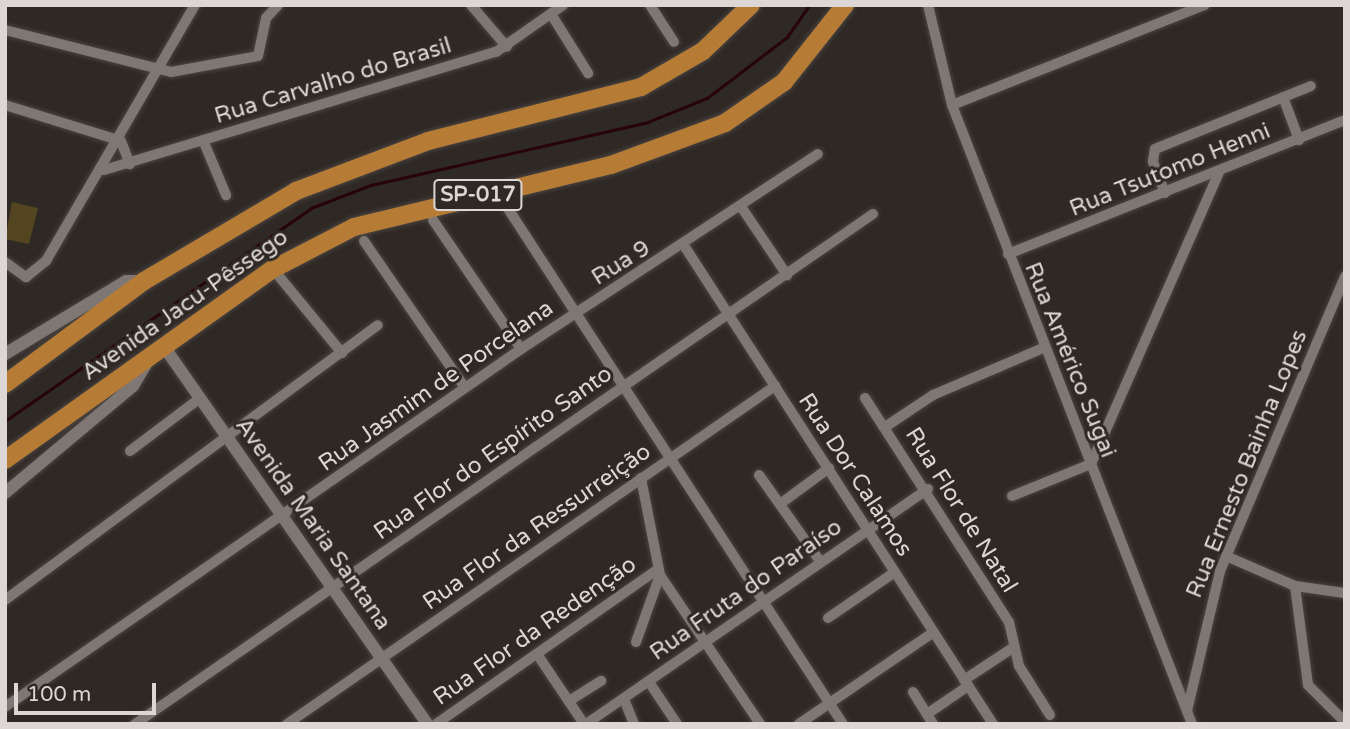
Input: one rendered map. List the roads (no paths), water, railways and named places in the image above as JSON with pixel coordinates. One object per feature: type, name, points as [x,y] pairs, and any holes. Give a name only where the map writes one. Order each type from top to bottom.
[{"type":"highway","name":"Avenida Jacu-Pêssego","points":[[5,384],[144,281],[296,191],[364,162],[641,87],[703,51],[751,5]]},
{"type":"highway","name":"Avenida Jacu-Pêssego","points":[[5,460],[273,269],[354,227],[611,165],[725,123],[784,82],[845,5]]},
{"type":"street","points":[[5,262],[26,277],[46,261],[121,141],[195,5]]},
{"type":"street","points":[[5,30],[160,72],[249,60],[261,52],[267,18],[278,5]]},
{"type":"street","points":[[471,5],[507,47]]},
{"type":"street","name":"Rua Carvalho do Brasil","points":[[104,170],[507,47],[563,5]]},
{"type":"street","points":[[649,5],[674,42]]},
{"type":"street","name":"Rua Américo Sugai","points":[[928,5],[952,105],[1192,724]]},
{"type":"street","points":[[952,105],[1205,5]]},
{"type":"street","points":[[551,15],[588,74]]},
{"type":"street","points":[[1165,193],[1153,161],[1155,149],[1311,86]]},
{"type":"street","points":[[1283,97],[1299,140]]},
{"type":"street","points":[[5,105],[121,141]]},
{"type":"street","name":"Rua Tsutomo Henni","points":[[1008,254],[1345,120]]},
{"type":"street","points":[[203,140],[226,195]]},
{"type":"street","points":[[121,141],[130,164]]},
{"type":"street","points":[[685,247],[818,154]]},
{"type":"street","points":[[1012,496],[1091,464],[1219,172]]},
{"type":"street","points":[[505,204],[843,724]]},
{"type":"street","points":[[742,208],[787,275]]},
{"type":"street","name":"Rua Flor do Espírito Santo","points":[[135,724],[873,214]]},
{"type":"street","points":[[433,220],[521,349]]},
{"type":"street","points":[[364,241],[465,388]]},
{"type":"street","name":"Rua 9","points":[[577,313],[685,247]]},
{"type":"street","name":"Rua Dor Calamos","points":[[685,247],[993,724]]},
{"type":"street","points":[[273,269],[342,353]]},
{"type":"street","name":"Rua Ernesto Bainha Lopes","points":[[1187,711],[1226,556],[1345,276]]},
{"type":"street","points":[[5,354],[126,281],[144,281]]},
{"type":"street","name":"Rua Jasmim de Porcelana","points":[[5,707],[521,349],[577,313]]},
{"type":"street","points":[[5,600],[378,325]]},
{"type":"street","name":"Avenida Maria Santana","points":[[165,348],[427,724]]},
{"type":"street","points":[[885,427],[933,395],[1044,348]]},
{"type":"street","points":[[5,493],[133,386],[149,359]]},
{"type":"street","name":"Rua Flor da Ressurreição","points":[[287,724],[775,386]]},
{"type":"street","points":[[130,451],[200,398]]},
{"type":"street","name":"Rua Flor de Natal","points":[[865,398],[928,489],[1009,622],[1014,647],[1050,715]]},
{"type":"street","points":[[780,504],[828,468]]},
{"type":"street","points":[[760,475],[820,561]]},
{"type":"street","points":[[641,478],[658,573],[760,724]]},
{"type":"street","name":"Rua Fruta do Paraíso","points":[[590,723],[762,601],[928,489]]},
{"type":"street","points":[[1226,556],[1295,586],[1345,593]]},
{"type":"street","points":[[828,618],[895,572]]},
{"type":"street","points":[[636,642],[658,573]]},
{"type":"street","name":"Rua Flor da Redenção","points":[[436,724],[658,573]]},
{"type":"street","points":[[1295,586],[1308,685],[1345,722]]},
{"type":"street","points":[[799,724],[933,632]]},
{"type":"street","points":[[927,714],[1014,647]]},
{"type":"street","points":[[537,654],[569,701],[590,723]]},
{"type":"street","points":[[569,701],[601,681]]},
{"type":"street","points":[[649,681],[677,724]]},
{"type":"street","points":[[913,692],[933,724]]},
{"type":"street","points":[[624,699],[634,724]]},
{"type":"waterway","points":[[5,421],[311,208],[371,185],[648,122],[707,98],[787,37],[809,5]]}]
